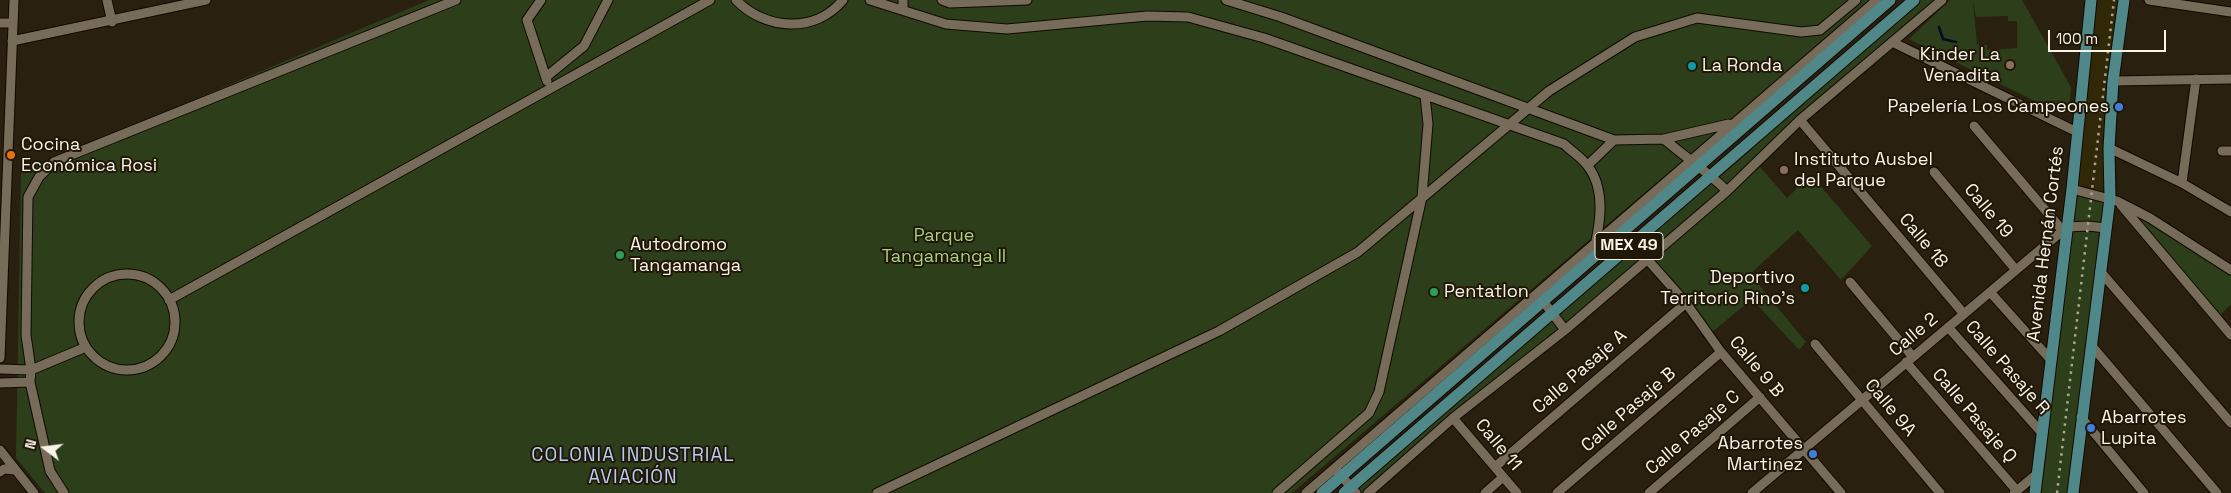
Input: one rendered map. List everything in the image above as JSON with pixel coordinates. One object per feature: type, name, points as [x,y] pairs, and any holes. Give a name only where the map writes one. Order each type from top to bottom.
[{"type":"main road","name":"MEX 49","points":[[1322,493],[1338,472],[1592,259],[1758,108],[1866,15],[1890,0]]},
{"type":"main road","name":"MEX 49","points":[[1350,491],[1552,313],[1914,0]]},
{"type":"main road","name":"Avenida Hernán Cortés","points":[[2035,493],[2065,229],[2072,189],[2091,0]]},
{"type":"main road","points":[[2073,493],[2100,271],[2106,228],[2113,200],[2109,148],[2113,81],[2124,0]]},
{"type":"street","points":[[0,358],[4,124],[10,74],[14,0]]},
{"type":"street","points":[[107,0],[112,22]]},
{"type":"street","points":[[12,41],[112,22],[173,4],[206,0]]},
{"type":"street","points":[[64,493],[50,471],[30,382],[31,370],[26,335],[28,197],[38,177],[54,162],[456,0]]},
{"type":"street","points":[[541,0],[527,20],[550,89]]},
{"type":"street","points":[[546,76],[584,46],[608,0]]},
{"type":"street","points":[[169,300],[710,0]]},
{"type":"street","points":[[736,0],[751,14],[768,22],[786,25],[805,24],[822,17],[843,0]]},
{"type":"street","points":[[870,0],[946,24],[1007,29],[1147,16],[1188,17],[1264,38],[1507,126],[1564,144],[1588,165],[1597,185],[1600,208],[1592,259]]},
{"type":"street","points":[[903,0],[903,10]]},
{"type":"street","points":[[942,0],[950,3],[1027,0]]},
{"type":"street","points":[[1226,0],[1282,17],[1614,140],[1664,139],[1732,123],[1758,108]]},
{"type":"street","points":[[877,493],[1220,330],[1358,252],[1549,91],[1635,37],[1697,18],[1801,32],[1820,30],[1856,0]]},
{"type":"street","points":[[1866,15],[1877,0]]},
{"type":"street","points":[[1368,493],[1454,418],[1565,330],[1727,191],[1800,120],[1942,0]]},
{"type":"street","points":[[2149,0],[2231,12]]},
{"type":"street","points":[[0,23],[13,23]]},
{"type":"street","points":[[1892,42],[2077,132]]},
{"type":"street","points":[[0,74],[10,74]]},
{"type":"street","points":[[2182,183],[2196,79]]},
{"type":"street","points":[[2113,81],[2231,79]]},
{"type":"street","points":[[1277,493],[1369,413],[1379,392],[1422,198],[1428,124],[1425,96]]},
{"type":"street","name":"Calle 18","points":[[1800,120],[1964,314]]},
{"type":"street","points":[[1306,493],[1338,472],[1596,243],[1694,165],[1732,123]]},
{"type":"street","points":[[1974,126],[2065,229],[2088,226],[2106,228]]},
{"type":"street","points":[[1664,139],[1694,165],[1712,175],[1727,191]]},
{"type":"street","points":[[1588,165],[1614,140]]},
{"type":"street","points":[[2109,148],[2182,183],[2231,212]]},
{"type":"street","name":"Calle 19","points":[[1934,172],[2016,270]]},
{"type":"street","points":[[2072,189],[2113,200],[2150,218],[2231,270]]},
{"type":"street","points":[[2113,200],[2231,335]]},
{"type":"street","name":"Calle 2","points":[[1752,493],[2065,229]]},
{"type":"street","name":"Calle 9 B","points":[[1647,259],[1686,303],[1722,352],[1841,493]]},
{"type":"street","points":[[2100,271],[2231,423]]},
{"type":"street","points":[[124,274],[141,276],[156,284],[169,300],[175,316],[174,333],[167,348],[156,361],[141,369],[118,370],[102,365],[90,354],[81,339],[78,323],[84,300],[94,287],[108,278],[124,274]]},
{"type":"street","name":"Calle Pasaje Q","points":[[1850,282],[2015,492]]},
{"type":"street","points":[[1990,292],[2050,359]]},
{"type":"street","points":[[1543,301],[1565,330]]},
{"type":"street","name":"Calle Pasaje A","points":[[1496,466],[1686,303]]},
{"type":"street","name":"Calle Pasaje R","points":[[1948,327],[2041,432]]},
{"type":"street","name":"Calle 9A","points":[[1815,344],[1940,493]]},
{"type":"street","points":[[2091,345],[2218,493]]},
{"type":"street","points":[[0,369],[31,370],[86,347]]},
{"type":"street","name":"Calle Pasaje B","points":[[1557,493],[1722,352]]},
{"type":"street","points":[[0,382],[30,382]]},
{"type":"street","name":"Calle Pasaje C","points":[[1648,493],[1760,397]]},
{"type":"street","points":[[2081,417],[2144,493]]},
{"type":"street","name":"Calle 11","points":[[1454,418],[1517,493]]},
{"type":"street","points":[[0,450],[34,493]]},
{"type":"street","points":[[0,472],[4,469],[15,470]]},
{"type":"street","points":[[1338,472],[1350,491]]},
{"type":"street","points":[[2015,492],[2037,474]]},
{"type":"street","points":[[1485,493],[1503,477]]},
{"type":"green space","name":"Parque Tangamanga II","points":[[429,0],[1871,0],[1292,493],[45,493],[16,458],[21,173]]},
{"type":"green space","points":[[1917,0],[1939,0],[1728,185],[1719,178]]},
{"type":"green space","name":"Kinder La Venadita","points":[[1950,0],[2022,0],[2071,87],[2069,109],[2053,110],[1909,39]],"holes":[[[1973,2],[1976,17],[2008,16],[2008,21],[2017,21],[2017,48],[1987,50],[1987,45],[1977,45]]]},
{"type":"green space","points":[[1760,167],[1787,198],[1811,175],[1872,246],[1841,280],[1798,230],[1750,274],[1806,342],[1799,350],[1752,299],[1711,333],[1650,260]]},
{"type":"green space","points":[[1712,181],[1723,191],[1563,327],[1557,315]]},
{"type":"green space","points":[[2075,192],[2106,200],[2104,225],[2070,224]]},
{"type":"green space","points":[[2134,214],[2231,274],[2231,304],[2220,315],[2179,269]]},
{"type":"green space","points":[[2070,229],[2102,231],[2072,493],[2038,493]]},
{"type":"green space","points":[[1553,318],[1560,328],[1367,493],[1360,493],[1357,489]]},
{"type":"sand","points":[[2095,0],[2121,0],[2107,195],[2075,187]]},
{"type":"waterway","points":[[1939,27],[1943,39],[1956,42]]},
{"type":"railway","points":[[2057,493],[2114,0]]},
{"type":"place","name":"Kinder La Venadita","points":[[2010,65]]},
{"type":"place","name":"La Ronda","points":[[1692,66]]},
{"type":"place","name":"Papelería Los Campeones","points":[[2119,107]]},
{"type":"place","name":"Cocina Económica Rosi","points":[[11,155]]},
{"type":"place","name":"Instituto Ausbel del Parque","points":[[1784,170]]},
{"type":"place","name":"Autodromo Tangamanga","points":[[620,255]]},
{"type":"place","name":"Deportivo Territorio Rino's","points":[[1805,288]]},
{"type":"place","name":"Pentatlon","points":[[1434,292]]},
{"type":"place","name":"Abarrotes Lupita","points":[[2091,428]]},
{"type":"place","name":"Abarrotes Martinez","points":[[1813,454]]},
{"type":"district","name":"COLONIA INDUSTRIAL AVIACIÓN","points":[[633,467]]}]
